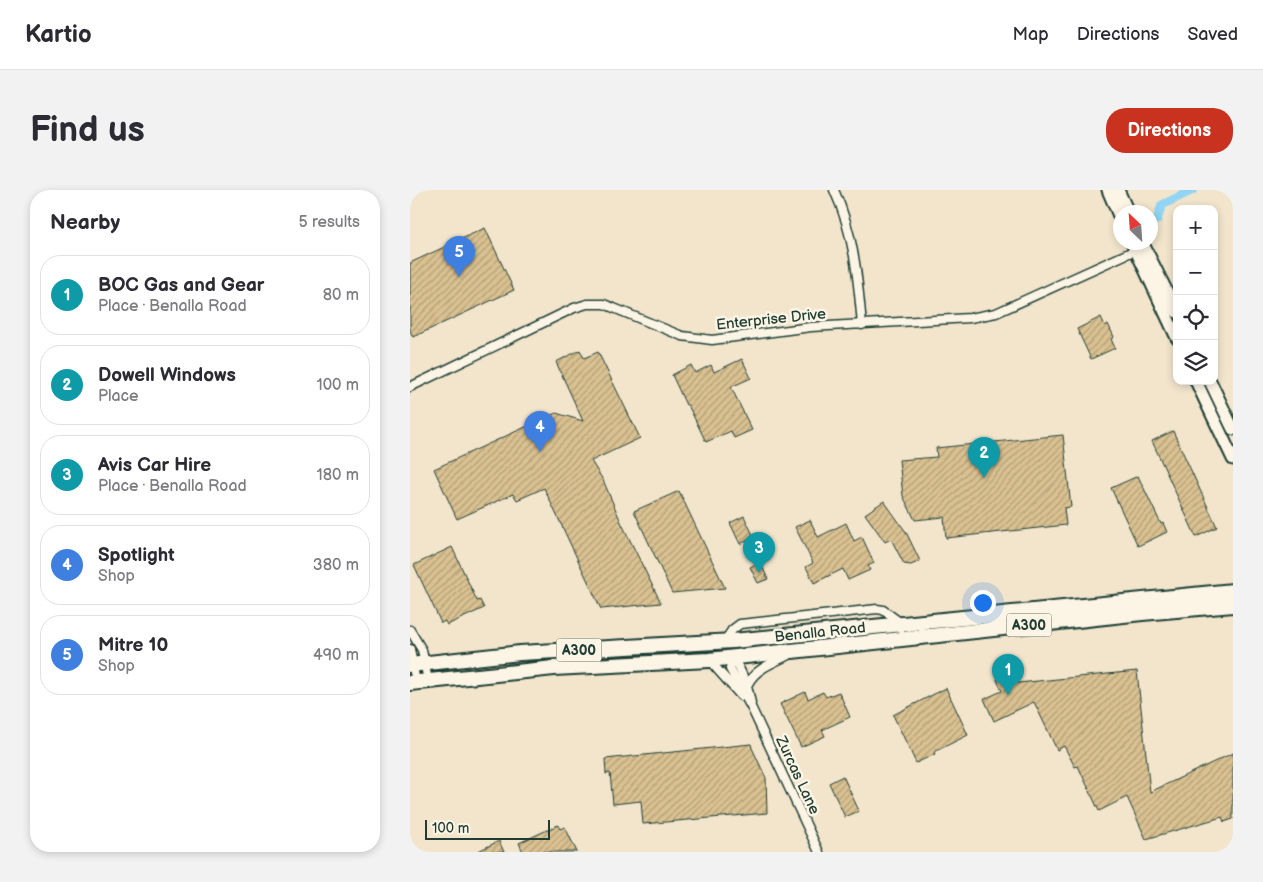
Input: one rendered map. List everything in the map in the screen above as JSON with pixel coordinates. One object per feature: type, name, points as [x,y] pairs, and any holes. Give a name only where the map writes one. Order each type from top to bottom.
[{"type":"highway","name":"Benalla Road","points":[[415,664],[520,653],[728,642],[901,623],[1233,591]]},
{"type":"highway","name":"Benalla Road","points":[[418,682],[572,667],[709,660],[1142,613],[1233,606]]},
{"type":"highway","points":[[951,618],[955,624],[971,632]]},
{"type":"highway","points":[[728,642],[732,657]]},
{"type":"main road","points":[[1108,190],[1114,205]]},
{"type":"main road","points":[[1118,190],[1125,205]]},
{"type":"main road","points":[[1141,250],[1173,328]]},
{"type":"main road","points":[[1142,250],[1173,305]]},
{"type":"main road","points":[[1198,385],[1233,459]]},
{"type":"main road","points":[[1212,385],[1233,429]]},
{"type":"street","points":[[834,190],[847,223],[852,246],[857,271],[862,326]]},
{"type":"street","name":"Enterprise Drive","points":[[410,387],[574,308],[587,304],[604,304],[682,336],[712,340],[811,327],[862,326],[970,318],[996,313],[1128,250]]},
{"type":"street","points":[[410,630],[422,650],[415,664],[418,682]]},
{"type":"street","points":[[410,649],[418,682]]},
{"type":"street","points":[[748,684],[751,677],[758,671],[797,650]]},
{"type":"street","name":"Zurcas Lane","points":[[732,657],[741,669],[748,684],[752,709]]},
{"type":"street","name":"Zurcas Lane","points":[[732,657],[730,670],[752,709],[819,852]]},
{"type":"street","name":"Zurcas Lane","points":[[709,660],[752,709]]},
{"type":"building","points":[[485,228],[514,290],[413,337],[410,331],[410,263]]},
{"type":"building","points":[[1101,317],[1105,326],[1108,324],[1114,337],[1111,339],[1115,348],[1091,359],[1077,329]]},
{"type":"building","points":[[580,350],[584,358],[598,352],[640,438],[591,461],[603,480],[621,522],[661,603],[601,609],[544,488],[517,500],[513,494],[457,519],[434,469],[556,413],[583,421],[556,362]]},
{"type":"building","points":[[742,359],[751,378],[731,387],[752,430],[734,438],[731,431],[706,442],[672,375],[691,365],[695,373],[711,365],[714,372]]},
{"type":"building","points":[[1173,431],[1217,527],[1196,537],[1152,441]]},
{"type":"building","points":[[1063,435],[1071,507],[1064,508],[1066,525],[946,538],[944,517],[915,520],[903,496],[899,460],[937,457],[936,448]]},
{"type":"building","points":[[1138,476],[1161,524],[1163,523],[1167,532],[1138,546],[1111,488]]},
{"type":"building","points":[[679,491],[725,588],[672,593],[634,511]]},
{"type":"building","points":[[884,501],[906,532],[920,561],[911,565],[904,564],[891,539],[885,542],[865,514]]},
{"type":"building","points":[[744,516],[754,537],[740,544],[730,523]]},
{"type":"building","points":[[810,520],[818,537],[846,523],[854,541],[862,537],[874,563],[868,566],[870,570],[848,580],[843,569],[814,583],[806,567],[813,563],[795,527]]},
{"type":"building","points":[[452,547],[477,601],[480,600],[484,608],[447,625],[445,621],[441,623],[414,565]]},
{"type":"building","points":[[760,562],[768,579],[758,583],[750,567]]},
{"type":"building","points":[[1012,669],[1018,683],[1137,671],[1150,792],[1233,753],[1233,819],[1224,822],[1222,817],[1146,839],[1127,797],[1099,811],[1078,766],[1075,767],[1064,746],[1057,750],[1034,702],[994,721],[984,699],[1002,691],[997,680],[999,675]]},
{"type":"building","points":[[946,688],[968,735],[916,763],[893,715]]},
{"type":"building","points":[[805,692],[808,699],[823,692],[826,697],[839,692],[850,717],[822,730],[825,736],[801,747],[780,704]]},
{"type":"building","points":[[751,744],[766,778],[767,813],[643,824],[641,801],[613,804],[610,773],[606,774],[605,759]]},
{"type":"building","points":[[843,776],[859,811],[845,817],[829,783]]},
{"type":"building","points":[[558,825],[560,829],[565,827],[577,852],[523,852],[519,843]]},
{"type":"building","points":[[499,841],[504,852],[476,852]]},
{"type":"waterway","points":[[1158,217],[1162,205],[1193,190]]},
{"type":"place","name":"Mitre 10","points":[[459,277]]},
{"type":"place","name":"Spotlight","points":[[540,452]]},
{"type":"place","name":"Dowell Windows","points":[[984,478]]},
{"type":"place","name":"Avis Car Hire","points":[[759,573]]},
{"type":"place","name":"BOC Gas and Gear","points":[[1008,695]]}]
